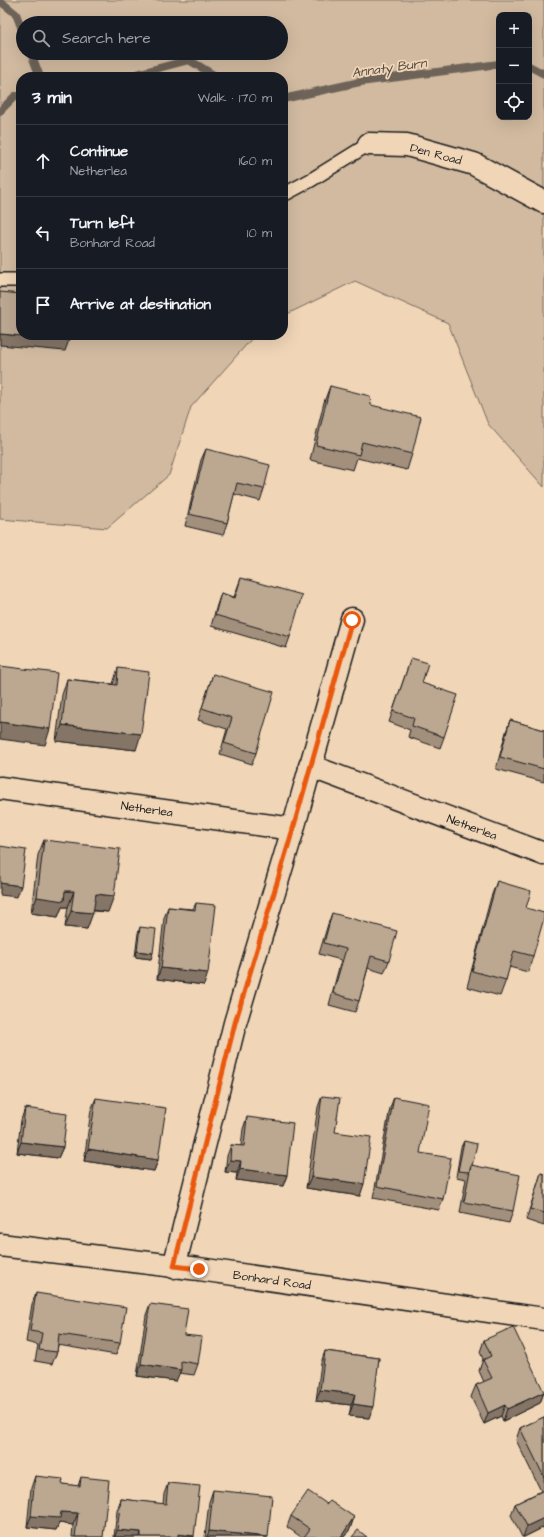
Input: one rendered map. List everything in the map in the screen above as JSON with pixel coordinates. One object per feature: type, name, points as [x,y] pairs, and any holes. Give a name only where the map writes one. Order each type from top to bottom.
[{"type":"street","name":"Den Road","points":[[368,144],[407,145],[474,164],[544,202]]},
{"type":"street","points":[[174,1266],[235,1023],[293,829],[352,620]]},
{"type":"street","name":"Netherlea","points":[[310,766],[544,854]]},
{"type":"street","name":"Netherlea","points":[[0,788],[293,829]]},
{"type":"street","name":"Bonhard Road","points":[[0,1245],[174,1266],[544,1319]]},
{"type":"lane","name":"Den Road","points":[[288,192],[311,180],[368,144]]},
{"type":"lane","points":[[0,280],[16,280]]},
{"type":"shaded area","points":[[0,0],[544,0],[544,487],[488,424],[448,323],[355,281],[288,314],[288,72],[16,72],[16,340],[251,340],[191,407],[169,475],[107,528],[0,519]]},
{"type":"building","points":[[0,292],[16,294],[16,335],[0,334]]},
{"type":"building","points":[[330,386],[370,396],[371,405],[421,417],[412,454],[362,442],[359,455],[316,445]]},
{"type":"building","points":[[206,449],[270,465],[264,489],[237,483],[227,523],[189,514]]},
{"type":"building","points":[[241,578],[302,595],[290,637],[215,615],[221,593],[235,598]]},
{"type":"building","points":[[411,658],[428,663],[422,683],[458,695],[444,737],[412,726],[414,718],[393,711]]},
{"type":"building","points":[[0,666],[57,673],[50,729],[0,722]]},
{"type":"building","points":[[118,668],[149,672],[141,734],[62,725],[67,679],[117,685]]},
{"type":"building","points":[[213,674],[274,692],[256,753],[224,743],[232,718],[202,708]]},
{"type":"building","points":[[510,720],[544,730],[544,769],[500,757]]},
{"type":"building","points":[[44,840],[120,849],[114,896],[96,894],[93,913],[71,911],[74,891],[65,891],[64,901],[37,897]]},
{"type":"building","points":[[0,846],[26,850],[21,886],[0,883]]},
{"type":"building","points":[[497,881],[531,891],[526,908],[544,913],[544,918],[533,956],[514,951],[506,980],[472,971]]},
{"type":"building","points":[[196,903],[216,905],[208,973],[161,968],[168,907],[195,910]]},
{"type":"building","points":[[332,913],[397,931],[389,961],[371,956],[359,1001],[333,993],[346,949],[324,943]]},
{"type":"building","points":[[140,927],[156,929],[153,953],[137,951]]},
{"type":"building","points":[[322,1096],[340,1098],[335,1132],[371,1137],[364,1184],[311,1177]]},
{"type":"building","points":[[394,1097],[429,1104],[420,1153],[451,1158],[443,1199],[377,1186]]},
{"type":"building","points":[[96,1098],[166,1108],[158,1160],[88,1149]]},
{"type":"building","points":[[25,1108],[67,1114],[63,1147],[21,1142]]},
{"type":"building","points":[[247,1117],[293,1123],[287,1175],[240,1169],[241,1161],[230,1160],[231,1145],[244,1146]]},
{"type":"building","points":[[464,1141],[477,1144],[472,1166],[471,1165],[469,1172],[458,1171]]},
{"type":"building","points":[[471,1165],[520,1175],[513,1211],[464,1202]]},
{"type":"building","points":[[541,1173],[544,1174],[544,1213],[530,1209]]},
{"type":"building","points":[[36,1293],[126,1307],[120,1343],[59,1334],[57,1352],[39,1350],[42,1333],[30,1331]]},
{"type":"building","points":[[150,1304],[188,1309],[184,1335],[202,1337],[198,1364],[181,1361],[181,1370],[141,1364]]},
{"type":"building","points":[[513,1327],[544,1392],[507,1409],[505,1405],[488,1413],[476,1385],[492,1378],[483,1360],[491,1356],[484,1340]]},
{"type":"building","points":[[325,1351],[379,1358],[373,1407],[353,1404],[355,1394],[320,1390]]},
{"type":"building","points":[[544,1417],[544,1477],[520,1428]]},
{"type":"building","points":[[35,1476],[63,1479],[62,1484],[80,1486],[81,1477],[109,1480],[103,1537],[75,1537],[78,1513],[61,1512],[60,1518],[31,1516]]},
{"type":"building","points":[[168,1483],[200,1486],[194,1536],[178,1534],[178,1537],[141,1537],[141,1532],[117,1530],[121,1499],[166,1504]]},
{"type":"building","points":[[213,1490],[272,1496],[268,1537],[209,1531]]},
{"type":"building","points":[[544,1490],[544,1518],[527,1526],[515,1504]]},
{"type":"building","points":[[308,1491],[327,1504],[330,1501],[354,1517],[341,1537],[304,1537],[310,1529],[291,1516]]},
{"type":"building","points":[[358,1530],[367,1537],[352,1537]]},
{"type":"waterway","points":[[0,1],[17,16]]},
{"type":"waterway","points":[[34,60],[38,72]]},
{"type":"waterway","name":"Annaty Burn","points":[[144,72],[189,60]]},
{"type":"waterway","name":"Annaty Burn","points":[[189,60],[209,72]]},
{"type":"waterway","name":"Annaty Burn","points":[[288,98],[360,82],[496,64]]},
{"type":"waterway","name":"Annaty Burn","points":[[532,68],[544,74]]},
{"type":"waterway","name":"Annaty Burn","points":[[0,111],[16,96]]},
{"type":"route","points":[[199,1269],[174,1266],[235,1023],[293,829],[352,620]]}]
